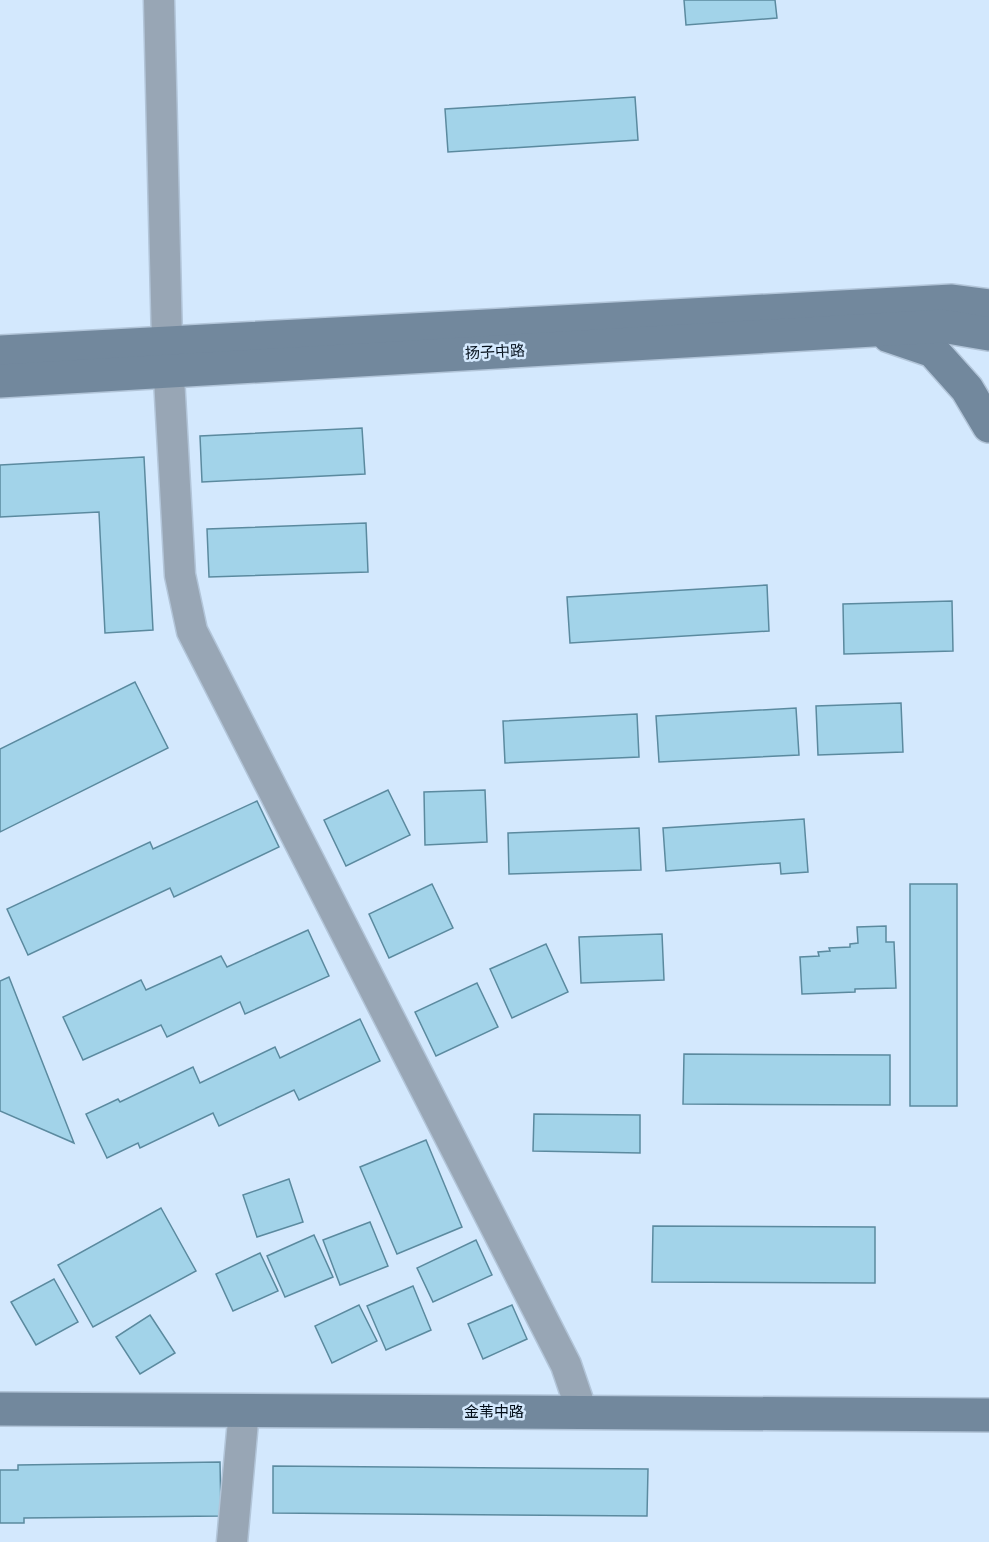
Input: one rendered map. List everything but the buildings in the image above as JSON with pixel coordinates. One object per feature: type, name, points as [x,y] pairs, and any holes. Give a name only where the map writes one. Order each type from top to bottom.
[{"type":"main road","name":"扬子中路","points":[[0,381],[168,356],[951,301],[989,306]]},
{"type":"main road","name":"扬子中路","points":[[0,352],[168,356],[870,331],[942,326],[989,334]]},
{"type":"main road","points":[[870,331],[933,351],[967,389],[989,426]]},
{"type":"main road","name":"金苇中路","points":[[0,1409],[989,1414]]},
{"type":"street","points":[[159,0],[168,356],[180,575],[192,631],[566,1365],[582,1413]]},
{"type":"street","points":[[232,1542],[244,1410]]}]
